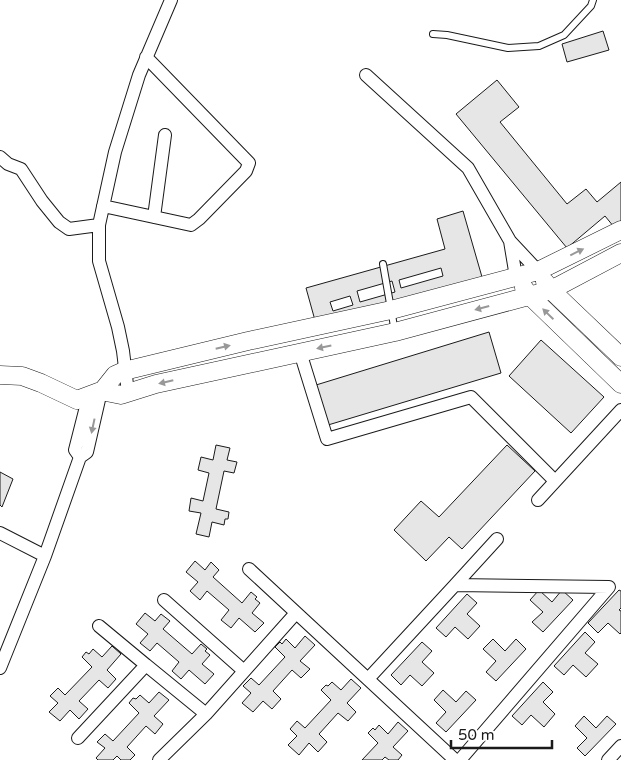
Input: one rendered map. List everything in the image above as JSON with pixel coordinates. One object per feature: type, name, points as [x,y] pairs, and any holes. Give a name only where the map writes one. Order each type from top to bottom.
[{"type":"street","points":[[128,393],[118,327],[99,261],[99,225],[115,152],[139,75],[170,0]]},
{"type":"street","points":[[103,206],[191,225],[246,171],[249,163],[146,57]]},
{"type":"street","points":[[366,75],[468,168],[510,241],[538,271],[551,290],[621,356]]},
{"type":"street","points":[[154,217],[165,135]]},
{"type":"street","points":[[1,159],[20,169],[59,222],[69,229],[99,225]]},
{"type":"street","points":[[0,374],[22,376],[76,400],[98,392],[115,375],[124,371],[230,345],[391,310],[538,271],[621,230]]},
{"type":"street","points":[[510,241],[516,277],[529,295],[621,384]]},
{"type":"street","points":[[98,392],[121,395],[156,384],[394,332],[551,290],[621,253]]},
{"type":"street","points":[[575,340],[590,327]]},
{"type":"street","points":[[300,352],[327,439],[471,397],[555,482]]},
{"type":"street","points":[[0,664],[45,556],[80,457],[87,452],[98,392]]},
{"type":"street","points":[[538,500],[621,410]]},
{"type":"street","points":[[0,533],[45,556]]},
{"type":"street","points":[[368,679],[498,539]]},
{"type":"street","points":[[249,569],[455,760]]},
{"type":"street","points":[[455,585],[615,587]]},
{"type":"street","points":[[460,760],[615,587]]},
{"type":"street","points":[[164,600],[244,671]]},
{"type":"street","points":[[159,760],[206,714],[296,613]]},
{"type":"street","points":[[99,626],[206,714]]},
{"type":"street","points":[[78,738],[146,665]]},
{"type":"street","points":[[608,760],[621,746]]},
{"type":"lane","points":[[433,34],[447,35],[508,48],[539,46],[564,35],[591,6],[593,0]]},
{"type":"lane","points":[[383,264],[394,332]]},
{"type":"building","points":[[603,31],[609,50],[567,62],[562,44]]},
{"type":"building","points":[[497,80],[519,107],[500,122],[567,204],[586,189],[597,202],[621,182],[621,222],[614,227],[605,216],[567,248],[456,114]]},
{"type":"building","points":[[463,211],[482,277],[316,324],[306,288],[445,249],[437,219]],"holes":[[[441,268],[443,276],[401,288],[399,280]],[[392,281],[395,292],[360,302],[357,291]],[[350,296],[353,305],[333,311],[330,302]]]},
{"type":"building","points":[[489,332],[501,373],[328,425],[316,385]]},
{"type":"building","points":[[541,340],[604,397],[571,433],[509,376]]},
{"type":"building","points":[[216,445],[230,448],[227,460],[237,462],[234,473],[224,471],[216,509],[229,512],[228,519],[225,519],[224,525],[212,522],[209,537],[196,534],[201,513],[189,511],[191,498],[203,501],[209,473],[198,470],[201,457],[213,460]]},
{"type":"building","points":[[507,445],[535,471],[462,549],[449,537],[426,561],[394,530],[421,501],[439,517]]},
{"type":"building","points":[[0,472],[13,479],[2,507],[0,505]]},
{"type":"building","points":[[195,561],[205,570],[211,562],[219,570],[213,577],[242,603],[251,592],[257,597],[255,599],[260,603],[252,613],[264,623],[255,632],[239,618],[231,628],[221,620],[229,610],[207,591],[200,600],[190,591],[198,582],[186,572]]},
{"type":"building","points":[[539,590],[552,602],[562,590],[573,600],[543,632],[532,622],[543,612],[530,600]]},
{"type":"building","points":[[619,590],[621,591],[621,608],[619,610],[621,611],[621,633],[608,623],[598,633],[588,623]]},
{"type":"building","points":[[467,594],[477,603],[467,614],[480,626],[468,639],[455,627],[446,637],[436,628]]},
{"type":"building","points":[[145,613],[155,621],[161,614],[170,621],[163,629],[192,654],[201,644],[207,649],[205,651],[210,655],[202,664],[214,674],[205,684],[189,670],[181,679],[172,671],[179,662],[157,643],[150,651],[140,643],[148,634],[136,624]]},
{"type":"building","points":[[585,632],[595,642],[585,653],[598,664],[586,677],[573,665],[564,675],[554,666]]},
{"type":"building","points":[[305,636],[315,645],[300,661],[310,669],[301,678],[292,670],[273,691],[281,699],[272,709],[263,701],[253,712],[242,703],[251,693],[243,686],[251,678],[259,685],[285,657],[275,647],[280,642],[282,644],[286,639],[295,648]]},
{"type":"building","points":[[493,639],[505,651],[516,639],[526,649],[496,681],[486,672],[496,661],[483,649]]},
{"type":"building","points":[[422,642],[432,651],[422,662],[434,673],[422,686],[410,675],[401,685],[391,675]]},
{"type":"building","points":[[112,646],[121,654],[107,670],[116,679],[108,688],[99,680],[79,701],[88,709],[79,719],[70,710],[60,721],[49,712],[58,703],[50,696],[58,688],[65,695],[92,667],[82,657],[86,652],[89,654],[93,649],[102,657]]},
{"type":"building","points":[[351,679],[361,688],[347,703],[356,712],[348,721],[338,713],[319,734],[327,742],[318,752],[309,743],[299,755],[288,745],[297,736],[290,729],[297,721],[305,728],[331,700],[321,690],[326,685],[328,686],[332,682],[341,690]]},
{"type":"building","points":[[543,682],[553,692],[543,702],[555,714],[544,727],[531,715],[522,725],[512,716]]},
{"type":"building","points":[[443,690],[456,702],[466,691],[476,700],[446,732],[436,723],[446,712],[434,700]]},
{"type":"building","points":[[159,692],[169,700],[154,716],[163,724],[155,734],[146,726],[127,747],[135,755],[130,760],[121,760],[117,756],[113,760],[98,760],[96,758],[105,748],[97,742],[105,734],[113,741],[139,713],[129,703],[133,698],[136,699],[140,695],[149,703]]},
{"type":"building","points":[[584,716],[596,728],[607,716],[616,724],[585,756],[577,748],[587,738],[575,726]]},
{"type":"building","points":[[398,722],[408,731],[393,747],[402,755],[398,760],[389,760],[385,757],[382,760],[362,760],[378,743],[368,733],[373,728],[375,730],[379,725],[388,734]]}]
